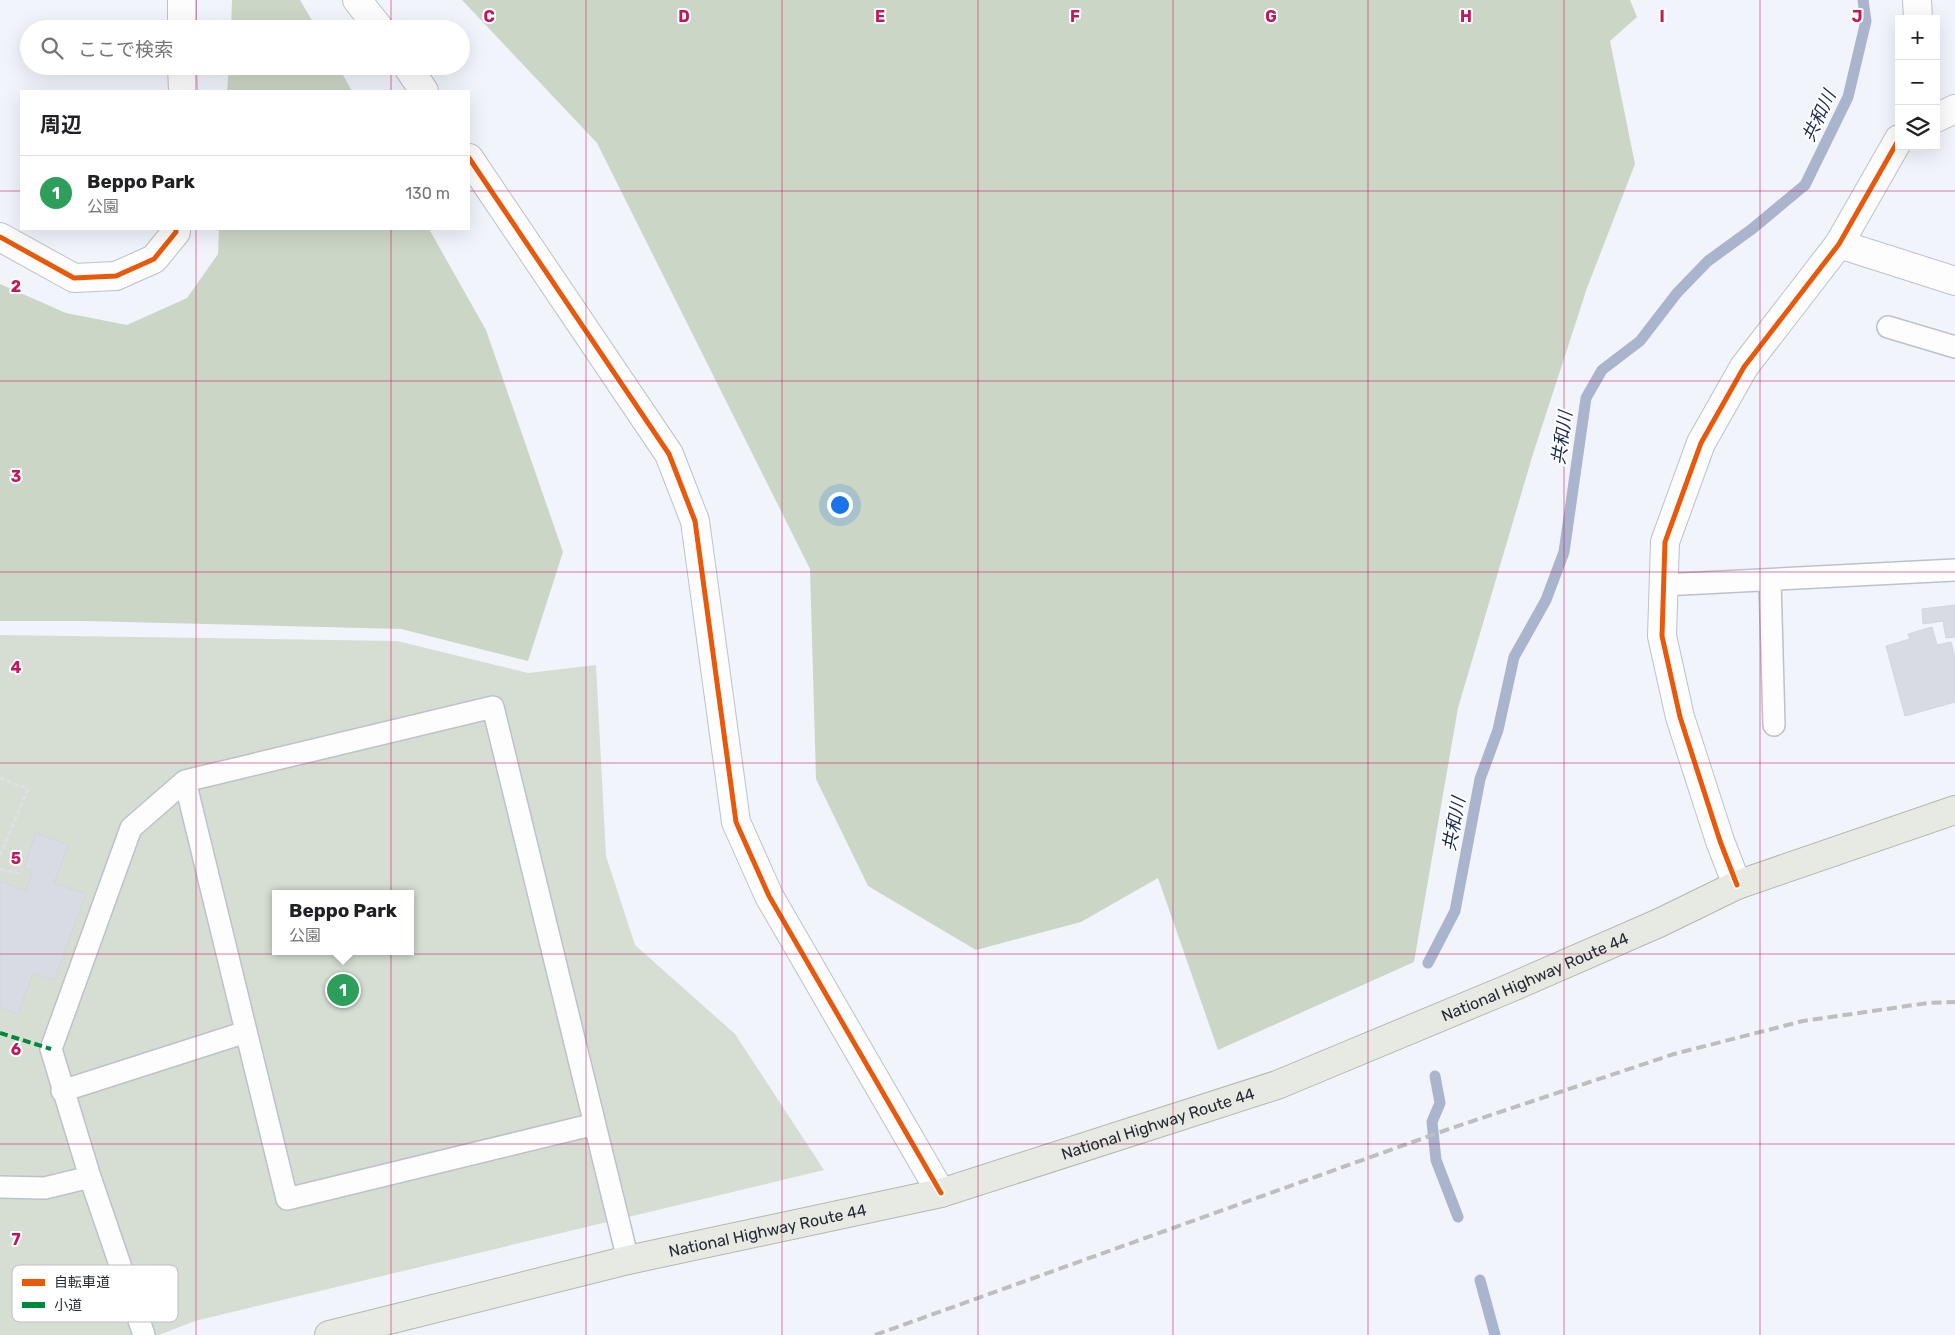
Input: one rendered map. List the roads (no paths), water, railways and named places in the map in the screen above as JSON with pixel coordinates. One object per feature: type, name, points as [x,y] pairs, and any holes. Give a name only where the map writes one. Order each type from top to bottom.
[{"type":"highway","name":"National Highway Route 44","points":[[328,1335],[628,1260],[941,1193],[1277,1085],[1519,984],[1659,923],[1738,885],[1955,810]]},
{"type":"street","points":[[182,0],[182,20]]},
{"type":"street","points":[[357,0],[373,20]]},
{"type":"street","points":[[1917,0],[1918,15]]},
{"type":"street","points":[[182,75],[183,90]]},
{"type":"street","points":[[413,75],[423,90]]},
{"type":"street","points":[[1940,116],[1955,109]]},
{"type":"street","points":[[1738,885],[1720,841],[1680,717],[1662,636],[1664,542],[1702,443],[1744,367],[1839,244],[1895,146]]},
{"type":"street","points":[[470,159],[669,454],[695,521],[736,822],[769,896],[941,1193]]},
{"type":"street","points":[[0,238],[74,278],[116,276],[154,259],[176,230]]},
{"type":"street","points":[[1839,244],[1955,281]]},
{"type":"lane","points":[[1888,327],[1955,347]]},
{"type":"lane","points":[[1663,585],[1955,570]]},
{"type":"lane","points":[[1770,580],[1774,725]]},
{"type":"lane","points":[[120,1265],[62,1091],[51,1050],[131,828],[185,781],[493,707],[628,1260]]},
{"type":"lane","points":[[185,781],[287,1198],[594,1124]]},
{"type":"lane","points":[[62,1091],[246,1032]]},
{"type":"lane","points":[[0,1187],[45,1188],[90,1177]]},
{"type":"lane","points":[[140,1322],[144,1335]]},
{"type":"waterway","name":"共和川","points":[[1428,963],[1455,911],[1480,779],[1498,730],[1514,657],[1546,600],[1564,552],[1586,398],[1602,370],[1640,341],[1677,293],[1708,261],[1752,229],[1805,185],[1848,97],[1866,21],[1863,0]]},
{"type":"waterway","name":"共和川","points":[[1435,1076],[1440,1103],[1432,1122],[1436,1160],[1458,1217]]},
{"type":"waterway","name":"共和川","points":[[1480,1280],[1495,1335]]},
{"type":"railway","points":[[875,1335],[1446,1130],[1674,1054],[1803,1021],[1928,1003],[1955,1002]]},
{"type":"place","name":"Beppo Park","points":[[343,990]]}]
